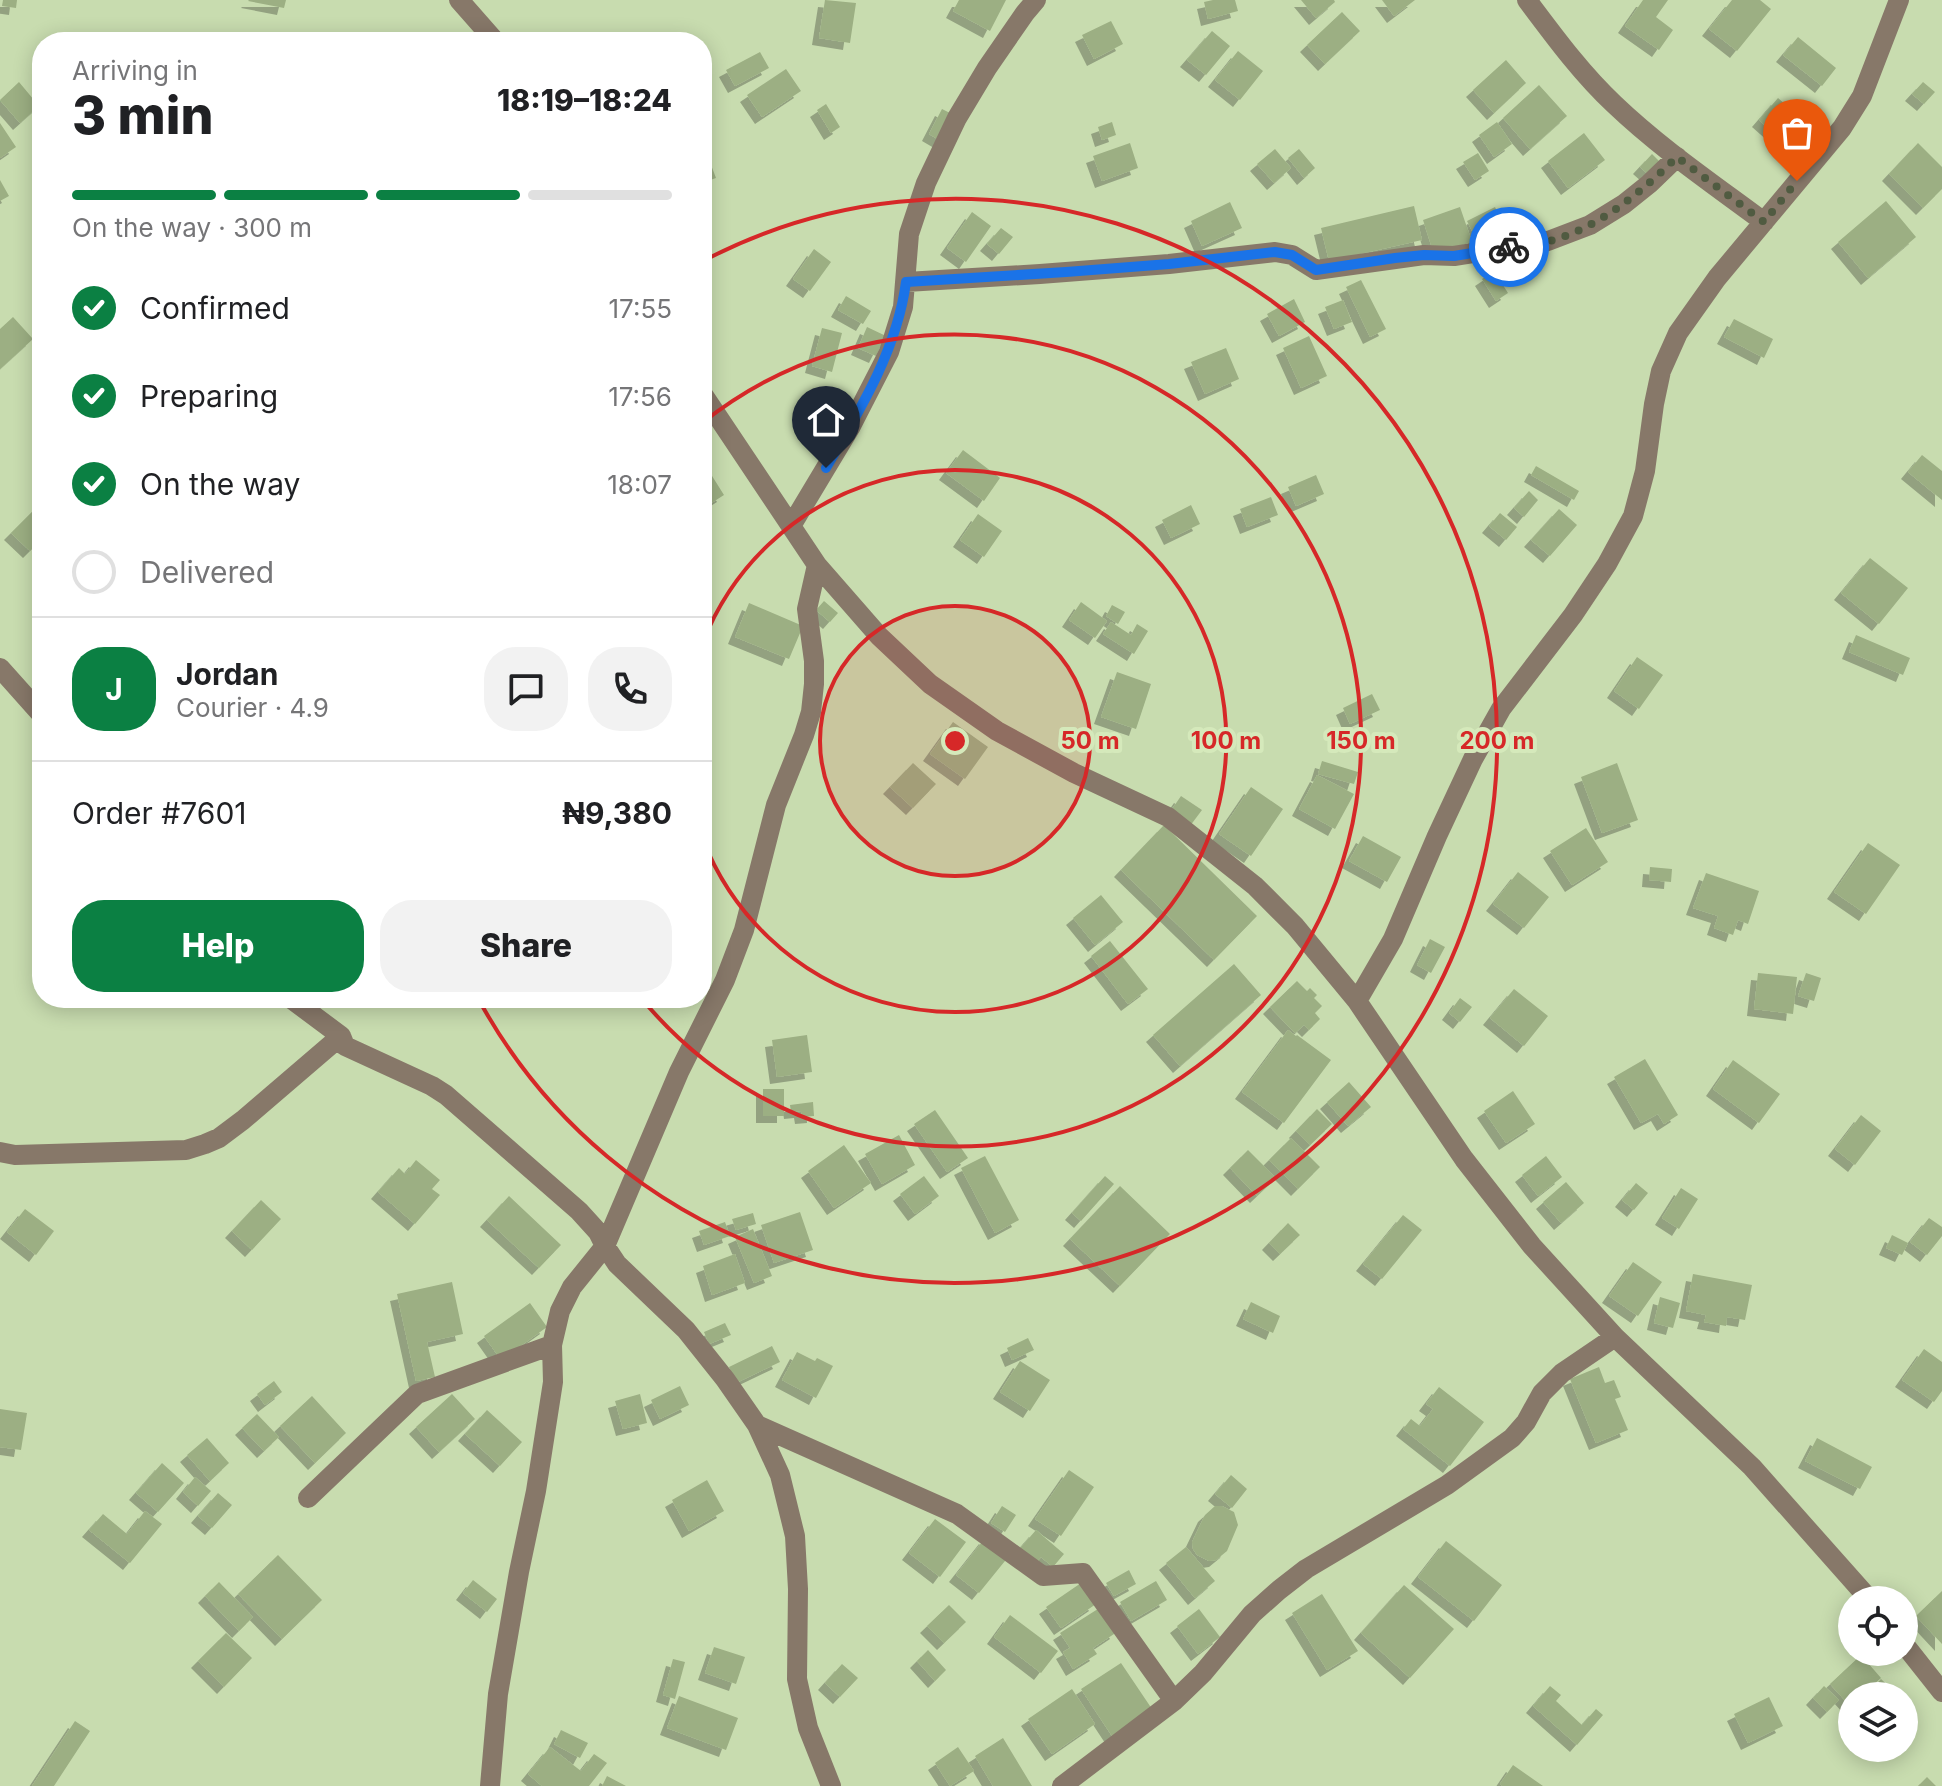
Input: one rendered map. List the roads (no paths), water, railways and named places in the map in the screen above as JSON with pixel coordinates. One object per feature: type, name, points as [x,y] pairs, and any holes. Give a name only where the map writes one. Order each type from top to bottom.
[{"type":"street","points":[[459,0],[487,32]]},
{"type":"street","points":[[791,526],[851,426],[889,352],[903,307],[909,234],[926,183],[957,118],[987,68],[1036,0]]},
{"type":"street","points":[[1527,0],[1564,51],[1613,104],[1764,222]]},
{"type":"street","points":[[1357,1001],[1393,939],[1461,785],[1501,709],[1573,615],[1607,564],[1633,516],[1645,471],[1661,371],[1678,333],[1717,278],[1842,128],[1862,96],[1899,0]]},
{"type":"street","points":[[906,282],[1112,269],[1275,252],[1292,255],[1316,270],[1424,255],[1454,256],[1548,241],[1590,225],[1624,204],[1677,157]]},
{"type":"street","points":[[712,408],[817,565],[879,636],[930,684],[997,731],[1074,773],[1168,817],[1255,886],[1295,926],[1357,1001],[1464,1159],[1532,1246],[1615,1337],[1752,1467],[1858,1586]]},
{"type":"street","points":[[712,1006],[744,930],[776,805],[811,712],[814,661],[807,609],[817,565]]},
{"type":"street","points":[[0,668],[32,704]]},
{"type":"street","points":[[303,1008],[341,1036],[345,1046],[446,1095],[579,1211],[592,1223],[617,1264],[686,1330],[757,1425],[780,1475],[795,1536],[797,1679],[808,1728],[831,1786]]},
{"type":"street","points":[[490,1786],[498,1694],[536,1491],[553,1382],[552,1345],[560,1311],[572,1287],[605,1246],[679,1072],[711,1008]]},
{"type":"street","points":[[0,1152],[15,1155],[186,1150],[205,1144],[219,1138],[243,1120],[341,1036]]},
{"type":"street","points":[[1062,1786],[1174,1701],[1203,1673],[1252,1614],[1279,1590],[1306,1569],[1447,1485],[1512,1438],[1526,1422],[1542,1393],[1562,1373],[1615,1337]]},
{"type":"street","points":[[308,1498],[417,1394],[552,1345]]},
{"type":"street","points":[[757,1425],[957,1514],[1043,1576],[1083,1573],[1174,1701]]},
{"type":"street","points":[[1918,1662],[1942,1692]]}]
